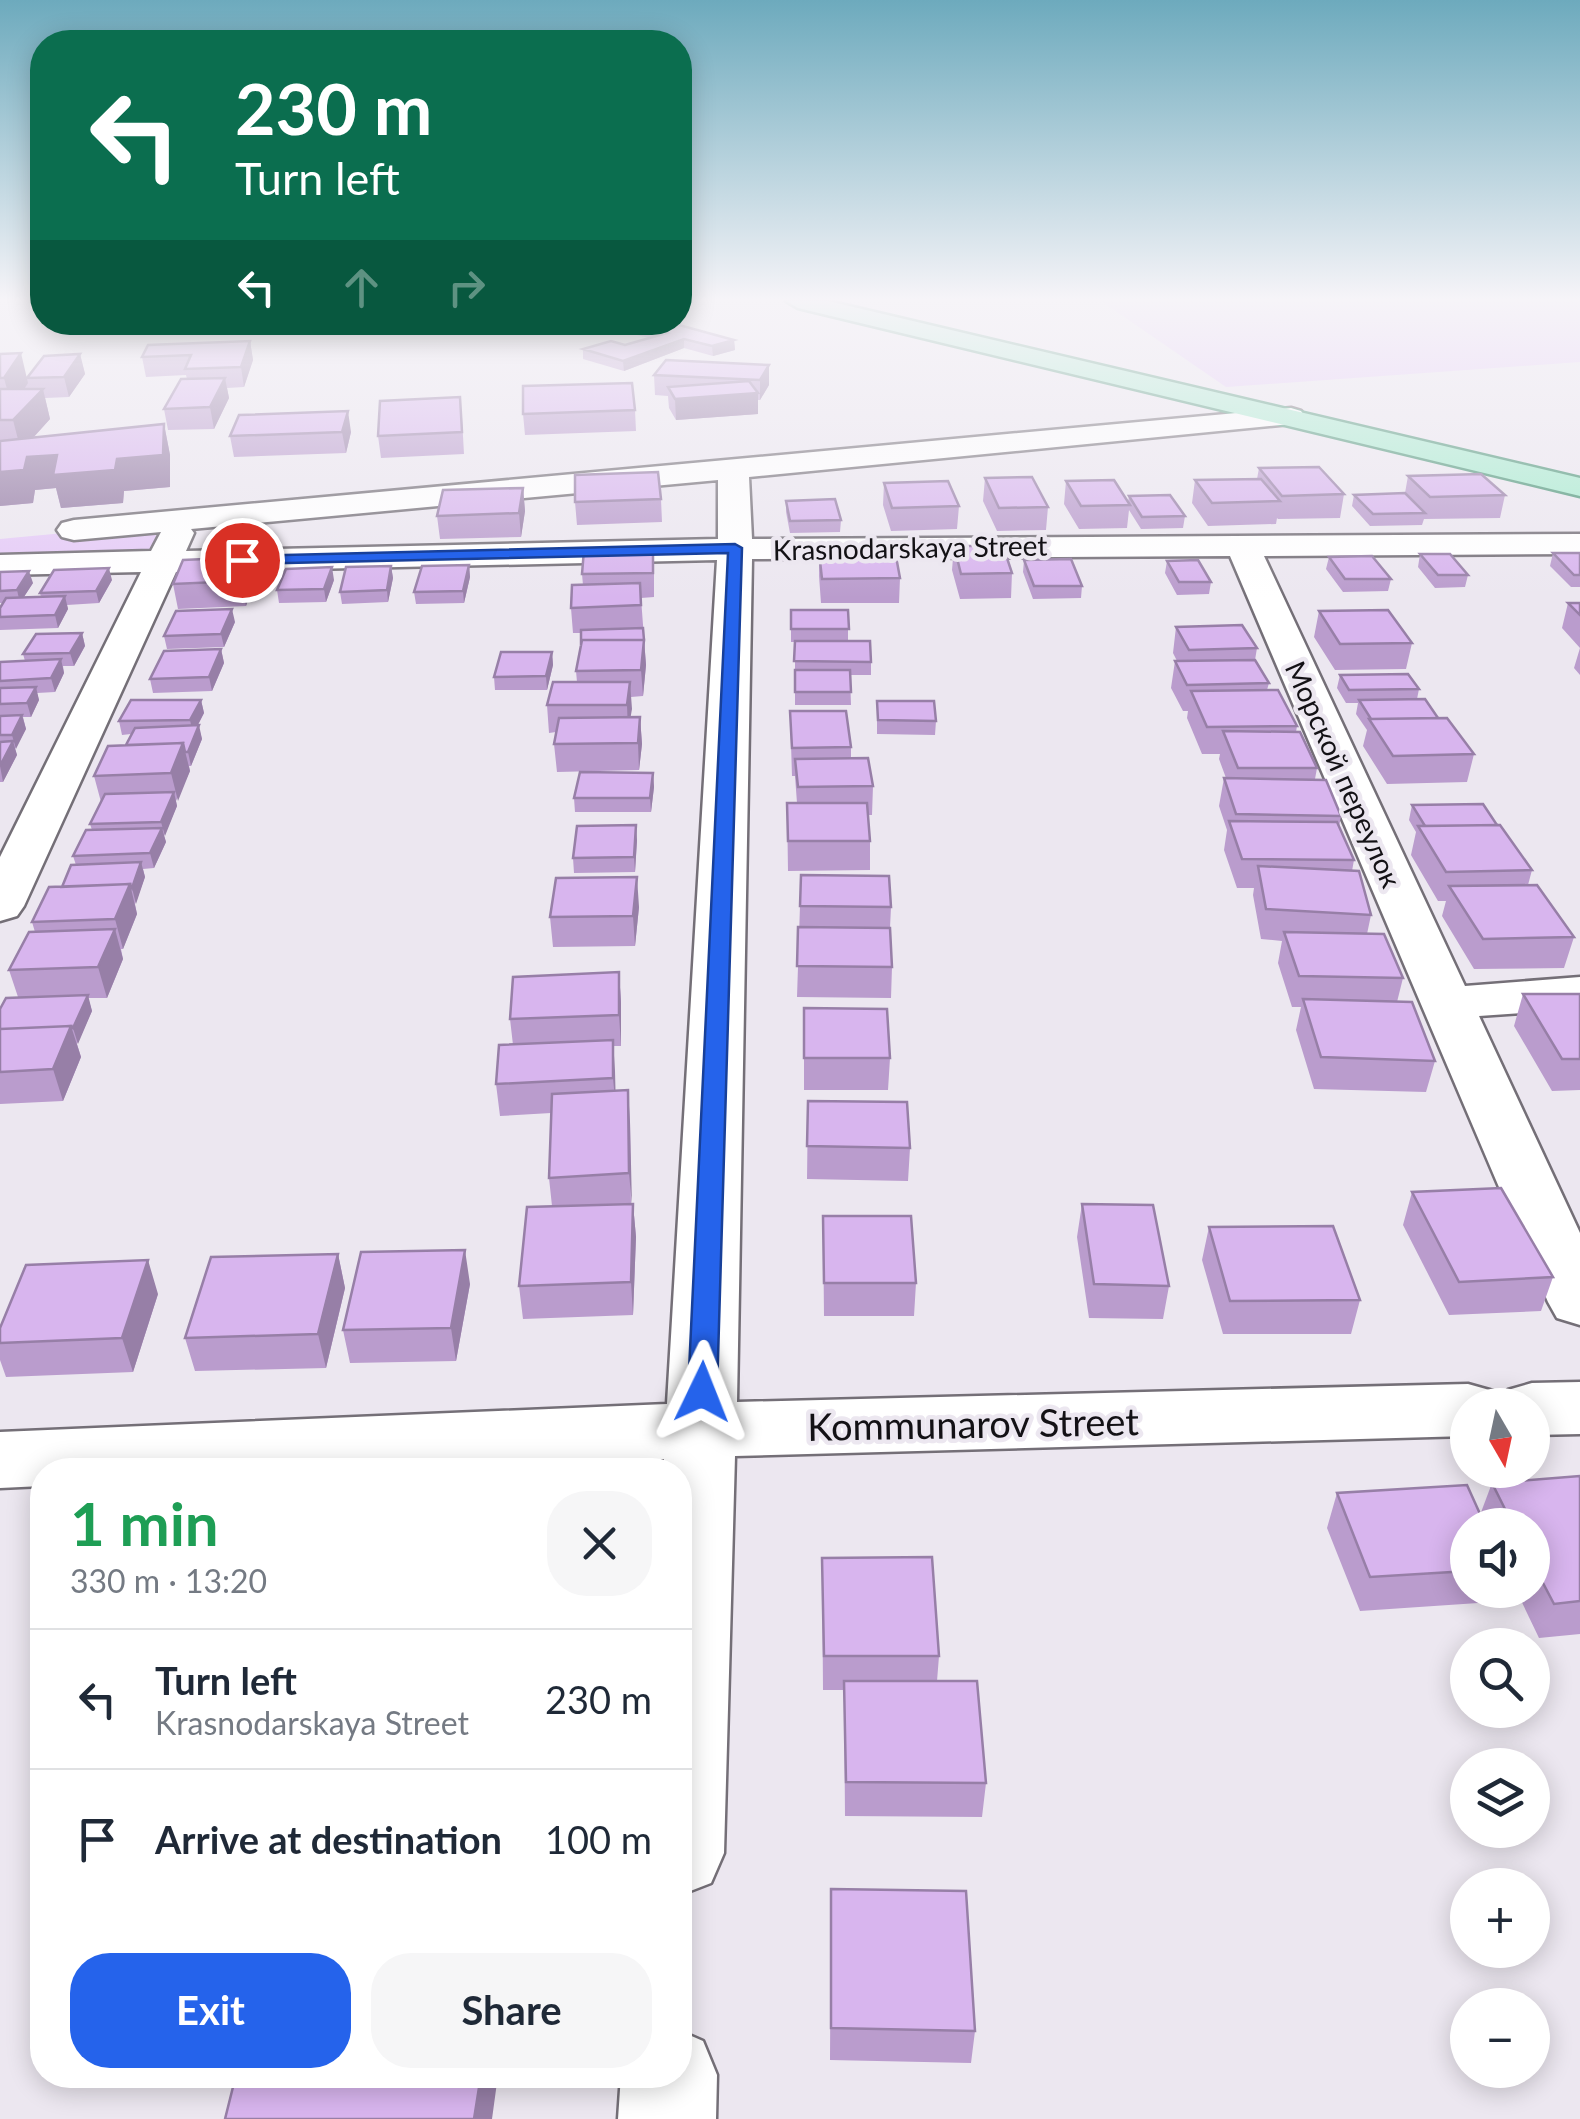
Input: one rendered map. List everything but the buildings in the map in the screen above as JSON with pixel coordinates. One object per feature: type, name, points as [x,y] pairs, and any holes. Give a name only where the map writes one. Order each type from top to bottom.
[{"type":"main road","points":[[1218,400],[1580,487]]},
{"type":"street","points":[[18,534],[1291,417]]},
{"type":"street","points":[[692,1611],[735,548],[733,471]]},
{"type":"street","points":[[0,906],[166,562],[182,521]]},
{"type":"street","name":"Krasnodarskaya Street","points":[[0,565],[735,548],[1580,544]]},
{"type":"street","name":"Морской переулок","points":[[1242,545],[1580,1302]]},
{"type":"street","points":[[1446,1003],[1580,993]]},
{"type":"street","points":[[1550,1409],[1580,1408]]},
{"type":"street","name":"Kommunarov Street","points":[[47,1458],[701,1430],[1450,1410]]},
{"type":"street","name":"Kommunarov Street","points":[[0,1460],[30,1459]]},
{"type":"street","points":[[667,2119],[668,2088]]},
{"type":"shaded area","points":[[139,526],[164,540],[153,556],[0,559],[0,539]]},
{"type":"route","points":[[242,560],[735,548],[702,1392]]}]
